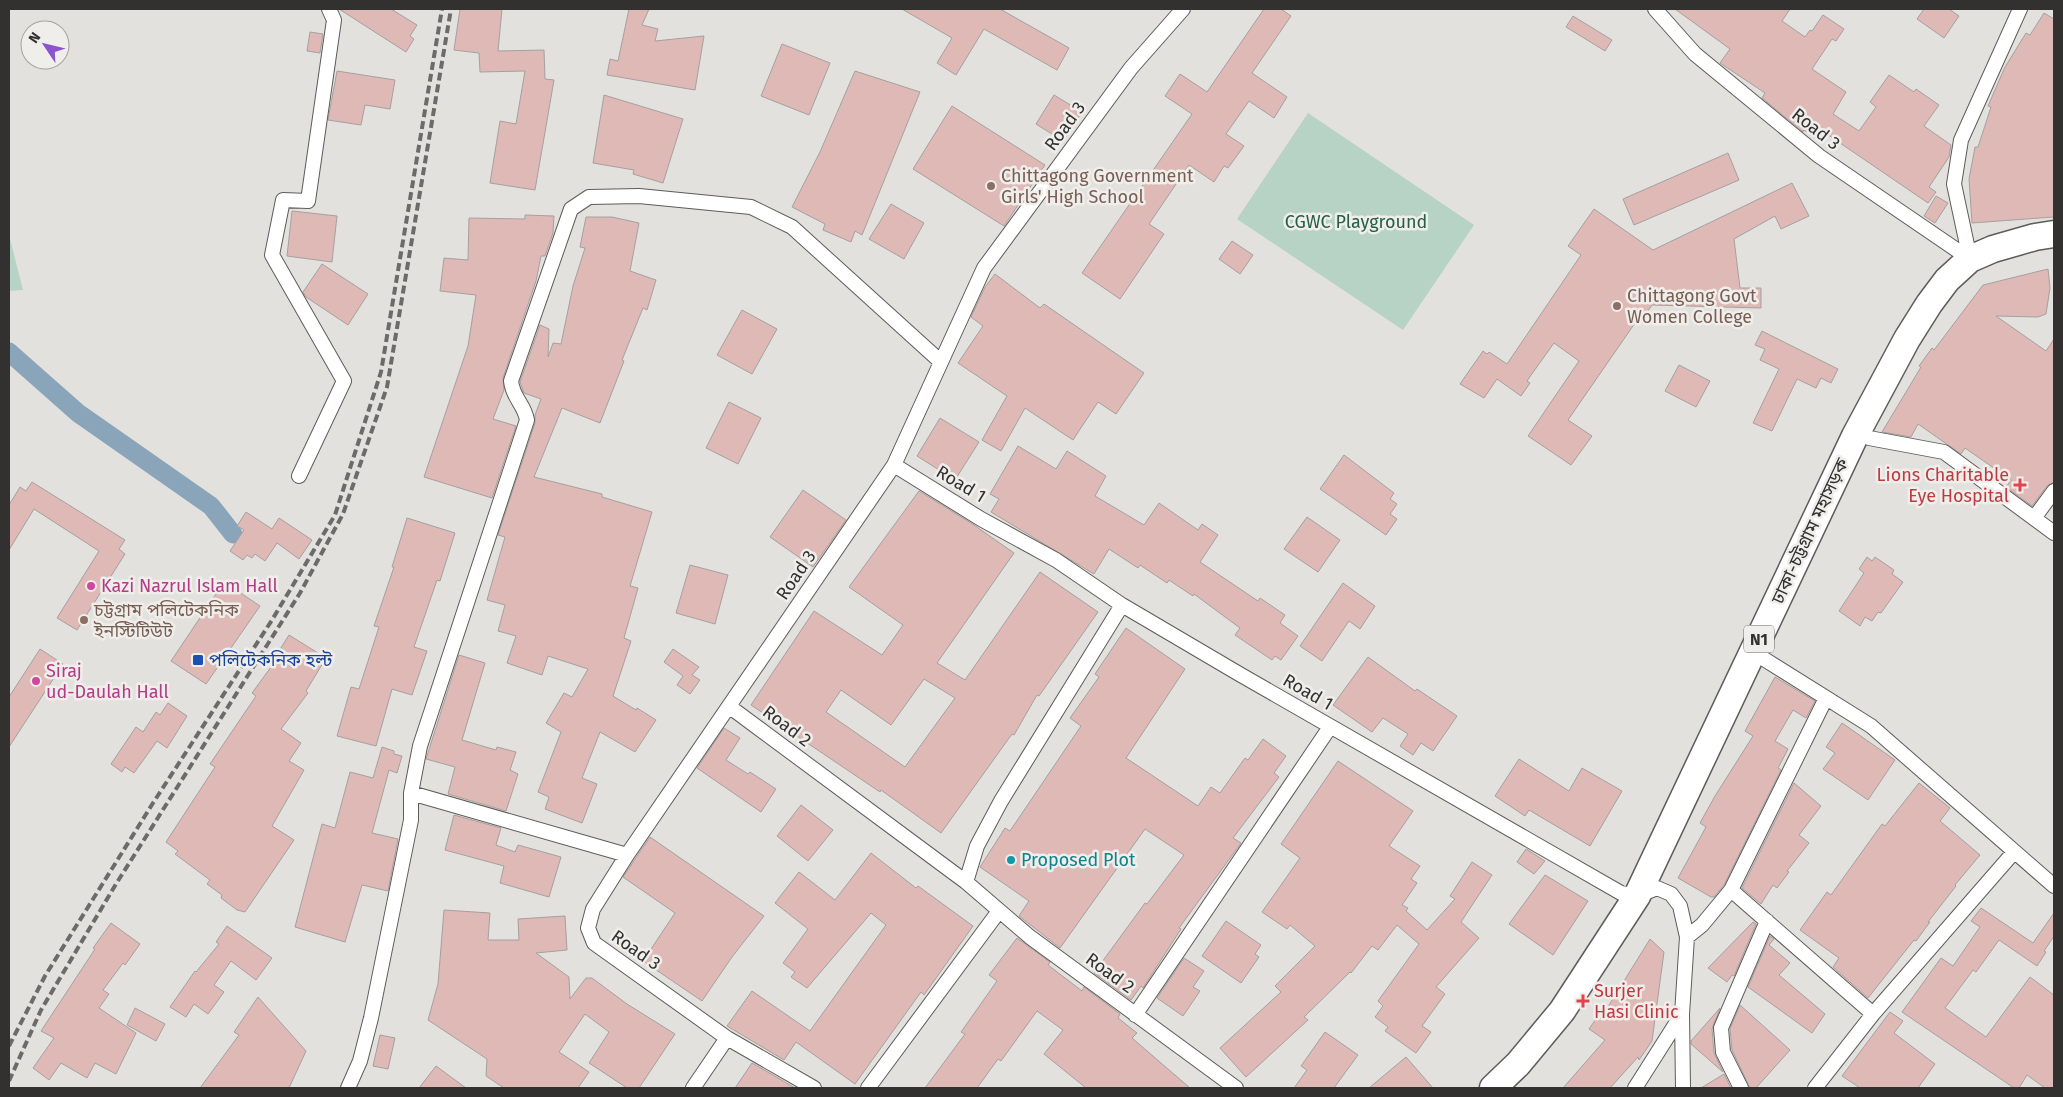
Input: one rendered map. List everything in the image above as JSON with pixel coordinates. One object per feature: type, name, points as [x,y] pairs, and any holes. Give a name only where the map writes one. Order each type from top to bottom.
[{"type":"highway","name":"ঢাকা-চট্টগ্রাম মহাসড়ক","points":[[1493,1088],[1518,1064],[1562,1011],[1647,892],[1855,436],[1907,339],[1929,304],[1947,280],[1970,259],[1993,249],[2035,237],[2054,234]]},
{"type":"highway","name":"ঢাকা-চট্টগ্রাম মহাসড়ক","points":[[1510,1088],[1527,1071],[1561,1030],[1605,970],[1647,892],[1764,658],[1890,396],[1940,314],[1960,290],[1975,276],[1990,267],[2054,250]]},
{"type":"street","points":[[300,476],[344,381],[272,255],[283,200],[308,201],[334,20],[328,9]]},
{"type":"street","name":"Road 3","points":[[814,1088],[727,1038],[594,943],[588,928],[593,909],[627,855],[894,465],[984,268],[1131,68],[1183,9]]},
{"type":"street","name":"Road 3","points":[[1656,9],[1695,54],[1819,156],[1970,259]]},
{"type":"street","points":[[1970,259],[1954,184],[1961,140],[2020,9]]},
{"type":"street","points":[[348,1088],[360,1061],[371,1018],[411,820],[411,792],[420,746],[527,420],[525,410],[512,393],[511,381],[571,208],[589,197],[639,196],[751,207],[792,226],[941,362]]},
{"type":"street","points":[[1869,438],[1944,452],[2054,533]]},
{"type":"street","name":"Road 1","points":[[894,465],[982,519],[1056,560],[1122,605],[1330,727],[1621,893],[1647,892],[1670,894],[1680,906],[1687,937],[1682,1014],[1683,1088]]},
{"type":"street","points":[[2034,518],[2054,491]]},
{"type":"street","points":[[966,882],[977,846],[1001,801],[1122,605]]},
{"type":"street","points":[[1764,658],[1871,726],[2054,886]]},
{"type":"street","points":[[1687,937],[1702,925],[1731,890],[1826,698]]},
{"type":"street","name":"Road 2","points":[[730,707],[966,882],[1030,937],[1236,1088]]},
{"type":"street","points":[[1135,1014],[1330,727]]},
{"type":"street","points":[[411,792],[627,855]]},
{"type":"street","points":[[1815,1088],[1873,1014],[2014,852]]},
{"type":"street","points":[[1731,890],[1873,1014]]},
{"type":"street","points":[[868,1088],[999,911]]},
{"type":"street","points":[[1741,1088],[1723,1052],[1722,1028],[1767,921]]},
{"type":"street","points":[[1635,1088],[1682,1014]]},
{"type":"street","points":[[693,1088],[727,1038]]},
{"type":"green space","name":"CGWC Playground","points":[[1308,113],[1474,225],[1403,330],[1237,219]]},
{"type":"green space","points":[[9,235],[23,290],[9,291]]},
{"type":"building","points":[[339,9],[391,9],[417,25],[410,36],[414,39],[406,52]]},
{"type":"building","points":[[460,9],[502,9],[498,51],[544,50],[545,79],[554,80],[535,190],[490,183],[500,121],[516,124],[525,71],[480,72],[479,53],[454,50]]},
{"type":"building","points":[[629,9],[649,9],[642,25],[658,29],[655,41],[704,36],[695,90],[607,75],[610,59],[618,61]]},
{"type":"building","points":[[902,9],[1000,9],[1069,48],[1057,70],[984,29],[956,75],[937,63],[952,38]]},
{"type":"building","points":[[1264,9],[1281,9],[1291,16],[1252,73],[1287,97],[1274,118],[1249,101],[1226,134],[1244,146],[1228,168],[1224,166],[1214,182],[1189,165],[1149,224],[1164,234],[1120,299],[1082,273],[1192,114],[1165,96],[1180,74],[1207,92]]},
{"type":"building","points":[[1675,9],[1790,9],[1782,21],[1805,37],[1810,30],[1812,31],[1823,15],[1844,29],[1836,41],[1832,39],[1812,69],[1846,92],[1833,114],[1859,131],[1876,107],[1870,102],[1889,75],[1914,92],[1916,89],[1939,105],[1924,126],[1951,145],[1949,157],[1929,187],[1936,192],[1928,203],[1821,130],[1816,138],[1804,130],[1803,132],[1762,98],[1765,93],[1720,63],[1730,49]]},
{"type":"building","points":[[1924,9],[1949,9],[1959,16],[1944,38],[1917,19]]},
{"type":"building","points":[[2044,13],[2054,19],[2054,217],[1972,223],[1969,179],[1975,147],[1978,147],[1991,107],[1988,106],[2005,67],[2026,33],[2030,35]]},
{"type":"building","points":[[1573,16],[1612,40],[1605,51],[1566,27]]},
{"type":"building","points":[[310,32],[323,34],[320,53],[307,51]]},
{"type":"building","points":[[782,44],[830,63],[809,115],[761,96]]},
{"type":"building","points":[[337,71],[395,80],[390,109],[365,105],[361,125],[328,120]]},
{"type":"building","points":[[855,71],[920,92],[862,235],[855,231],[851,242],[823,230],[825,224],[792,207],[820,152]]},
{"type":"building","points":[[604,95],[683,119],[663,183],[633,174],[634,170],[593,163]]},
{"type":"building","points":[[1054,95],[1082,112],[1063,141],[1036,124]]},
{"type":"building","points":[[952,106],[1045,165],[1004,226],[913,169]]},
{"type":"building","points":[[1728,153],[1739,180],[1634,225],[1623,199]]},
{"type":"building","name":"Chittagong Govt Women College","points":[[1792,183],[1809,216],[1781,229],[1775,216],[1734,239],[1740,288],[1761,288],[1761,308],[1652,305],[1638,325],[1635,323],[1568,420],[1592,436],[1571,465],[1528,436],[1579,361],[1554,343],[1527,381],[1530,383],[1521,396],[1497,379],[1484,398],[1460,384],[1483,351],[1487,354],[1489,352],[1507,364],[1581,255],[1568,246],[1594,209],[1653,250]]},
{"type":"building","points":[[1936,196],[1948,203],[1935,223],[1924,216]]},
{"type":"building","points":[[891,204],[924,223],[904,259],[869,239]]},
{"type":"building","points":[[292,211],[337,216],[332,262],[287,256]]},
{"type":"building","points":[[525,215],[554,216],[553,233],[545,256],[541,256],[536,281],[503,378],[504,390],[493,419],[516,426],[492,498],[424,477],[468,346],[476,295],[440,291],[444,258],[468,260],[469,218],[525,219]]},
{"type":"building","points":[[586,217],[612,217],[639,223],[630,271],[656,280],[647,310],[643,308],[600,423],[562,408],[534,477],[602,494],[602,497],[652,512],[630,586],[638,588],[624,638],[631,641],[613,696],[656,720],[635,752],[600,732],[582,778],[597,784],[582,823],[545,809],[549,797],[538,792],[561,732],[546,723],[564,693],[572,697],[588,669],[548,656],[542,675],[507,663],[516,636],[498,631],[505,605],[487,600],[505,537],[498,535],[535,423],[535,415],[541,399],[524,393],[520,382],[540,325],[549,329],[548,357],[553,343],[561,344],[573,286],[585,248],[580,247]]},
{"type":"building","points":[[1232,241],[1253,255],[1240,274],[1219,259]]},
{"type":"building","points":[[322,264],[368,294],[348,325],[306,297],[303,292]]},
{"type":"building","points":[[2048,269],[2050,288],[2046,314],[2038,317],[1996,316],[2046,351],[2054,339],[2054,482],[2047,486],[2032,506],[2006,487],[2011,480],[1965,448],[1961,454],[1918,424],[1911,437],[1882,432],[1921,367],[1919,366],[1932,348],[1934,350],[1983,285]]},
{"type":"building","points":[[995,274],[1040,308],[1044,304],[1144,373],[1116,414],[1098,402],[1073,440],[1025,408],[1001,451],[982,440],[1007,396],[958,363],[983,326],[971,317],[985,287]]},
{"type":"building","points":[[742,310],[777,329],[752,374],[717,355]]},
{"type":"building","points":[[1762,331],[1838,369],[1831,383],[1821,378],[1816,388],[1797,379],[1772,431],[1753,423],[1779,369],[1760,360],[1765,349],[1755,345]]},
{"type":"building","points":[[1679,365],[1710,381],[1696,407],[1665,391]]},
{"type":"building","points":[[729,402],[761,418],[738,464],[706,448]]},
{"type":"building","points":[[940,418],[979,442],[955,480],[917,456]]},
{"type":"building","points":[[1018,446],[1056,469],[1067,451],[1106,476],[1095,496],[1144,525],[1159,503],[1198,530],[1202,524],[1218,535],[1200,562],[1258,601],[1260,598],[1285,615],[1280,623],[1298,636],[1281,660],[1275,656],[1272,660],[1235,635],[1240,628],[1194,594],[1193,596],[1169,580],[1167,583],[1140,565],[1138,568],[1109,549],[1094,574],[991,512],[999,499],[990,494]]},
{"type":"building","points":[[1344,455],[1394,493],[1390,499],[1397,504],[1390,514],[1397,519],[1386,535],[1320,489]]},
{"type":"building","name":"Kazi Nazrul Islam Hall","points":[[32,482],[125,540],[119,549],[125,554],[77,630],[57,618],[99,551],[34,509],[9,550],[9,505],[20,487],[26,491]]},
{"type":"building","points":[[803,490],[846,520],[813,567],[770,537]]},
{"type":"building","points":[[919,491],[971,523],[1014,553],[937,663],[965,680],[1040,572],[1098,612],[1039,696],[1037,695],[1014,735],[1012,734],[941,833],[881,790],[880,792],[751,705],[814,611],[882,655],[903,625],[849,587]],"holes":[[[924,679],[955,698],[905,767],[826,712],[841,690],[891,725]]]},
{"type":"building","points":[[246,512],[272,529],[279,518],[312,540],[299,559],[277,543],[265,561],[255,554],[252,558],[247,555],[243,560],[230,551],[244,530],[237,526]]},
{"type":"building","points":[[1307,517],[1340,540],[1318,572],[1284,549]]},
{"type":"building","points":[[407,518],[455,533],[440,581],[437,580],[414,647],[427,651],[412,695],[392,689],[376,746],[337,736],[351,687],[359,689],[379,627],[374,626],[394,567],[392,567]]},
{"type":"building","points":[[1867,557],[1872,561],[1875,557],[1894,570],[1892,574],[1903,582],[1881,613],[1878,612],[1872,621],[1865,617],[1860,626],[1839,611],[1864,573],[1859,569]]},
{"type":"building","points":[[690,565],[728,575],[715,624],[676,613]]},
{"type":"building","points":[[224,582],[260,606],[206,684],[171,661]]},
{"type":"building","points":[[1343,583],[1375,606],[1360,629],[1349,621],[1322,661],[1300,646]]},
{"type":"building","points":[[1126,628],[1185,669],[1126,758],[1198,806],[1211,787],[1220,793],[1245,758],[1248,760],[1263,739],[1286,756],[1274,773],[1279,777],[1233,838],[1241,843],[1179,928],[1181,929],[1143,988],[1141,986],[1131,1000],[1094,973],[1145,903],[1147,904],[1184,855],[1145,829],[1060,948],[1019,916],[1029,901],[980,867],[1005,828],[1010,831],[1081,726],[1070,718],[1099,677],[1095,674]]},
{"type":"building","points":[[289,635],[326,658],[306,691],[308,693],[281,729],[301,743],[289,761],[304,770],[272,826],[294,840],[245,912],[237,910],[221,898],[222,895],[207,884],[210,880],[175,854],[178,851],[166,842],[215,767],[210,764],[256,696],[252,693],[274,663],[272,662]]},
{"type":"building","name":"Siraj ud-Daulah Hall","points":[[40,649],[63,664],[9,747],[9,697]]},
{"type":"building","points":[[673,649],[699,667],[692,675],[700,680],[690,694],[677,685],[683,676],[664,662]]},
{"type":"building","points":[[459,655],[485,663],[462,740],[496,750],[497,747],[516,752],[510,770],[518,774],[506,811],[448,794],[455,767],[426,759]]},
{"type":"building","points":[[1368,657],[1415,691],[1417,689],[1457,716],[1433,751],[1421,743],[1413,755],[1400,746],[1408,734],[1383,718],[1372,732],[1333,705]]},
{"type":"building","points":[[1775,677],[1815,701],[1806,718],[1793,710],[1775,741],[1788,749],[1778,768],[1781,770],[1724,885],[1714,897],[1711,897],[1678,878],[1706,827],[1700,823],[1753,736],[1745,731]]},
{"type":"building","points":[[168,703],[187,716],[167,748],[157,741],[134,773],[125,767],[122,772],[111,764],[136,727],[143,732],[156,712],[160,715]]},
{"type":"building","points":[[1842,723],[1895,760],[1868,800],[1823,769],[1835,753],[1826,747]]},
{"type":"building","points":[[724,728],[740,738],[726,760],[748,774],[750,772],[776,789],[761,812],[697,768]]},
{"type":"building","points":[[382,747],[402,756],[397,773],[389,770],[372,833],[398,839],[388,891],[362,885],[345,942],[295,927],[322,824],[335,828],[350,772],[373,778]]},
{"type":"building","points":[[1519,759],[1569,791],[1582,768],[1622,791],[1590,846],[1529,810],[1525,816],[1495,796]]},
{"type":"building","points":[[1338,761],[1413,811],[1389,846],[1420,866],[1411,879],[1417,883],[1402,905],[1408,908],[1406,911],[1427,930],[1455,899],[1450,896],[1472,862],[1492,875],[1461,922],[1479,938],[1436,987],[1445,994],[1422,1026],[1431,1032],[1416,1053],[1385,1031],[1388,1027],[1375,1017],[1383,1006],[1378,1001],[1419,944],[1397,925],[1378,950],[1372,946],[1351,973],[1304,1017],[1308,1020],[1246,1077],[1220,1048],[1281,992],[1275,986],[1315,946],[1290,925],[1287,929],[1262,912],[1300,858],[1281,844]]},
{"type":"building","points":[[1794,783],[1821,806],[1799,835],[1809,843],[1787,871],[1789,872],[1777,888],[1773,885],[1761,904],[1742,888]]},
{"type":"building","points":[[1919,783],[1950,808],[1940,821],[1980,855],[1955,885],[1916,941],[1914,940],[1868,998],[1833,967],[1839,958],[1800,930],[1827,892],[1831,895],[1882,824],[1885,826]]},
{"type":"building","points":[[801,805],[833,830],[808,861],[777,836]]},
{"type":"building","points":[[454,815],[501,828],[496,845],[515,852],[518,845],[561,857],[549,897],[500,883],[504,866],[445,850]]},
{"type":"building","points":[[650,837],[764,916],[732,957],[702,1001],[643,961],[675,913],[623,877]]},
{"type":"building","points":[[1526,849],[1545,861],[1534,874],[1517,862]]},
{"type":"building","points":[[871,853],[916,888],[918,886],[973,926],[924,995],[921,992],[855,1084],[796,1042],[784,1060],[727,1026],[752,991],[810,1031],[886,925],[871,913],[807,988],[791,977],[795,972],[783,963],[808,929],[775,903],[799,872],[835,900]]},
{"type":"building","points":[[1545,875],[1588,901],[1553,955],[1509,924]]},
{"type":"building","points":[[1981,908],[2033,943],[2054,913],[2054,936],[2037,966],[1999,940],[1976,972],[1973,970],[1945,1008],[1986,1037],[2030,977],[2054,995],[2054,1088],[2045,1088],[2027,1075],[2019,1088],[2014,1088],[1902,1012],[1941,958],[1953,966],[1980,927],[1971,921]]},
{"type":"building","points":[[444,910],[490,913],[488,940],[519,940],[518,919],[565,916],[567,950],[536,953],[569,977],[570,999],[586,978],[592,978],[627,1004],[675,1034],[639,1088],[627,1088],[589,1063],[609,1032],[585,1014],[559,1052],[589,1072],[578,1088],[504,1088],[486,1076],[487,1059],[428,1020],[438,984]]},
{"type":"building","points":[[1226,921],[1261,945],[1255,954],[1259,957],[1241,983],[1202,956]]},
{"type":"building","points":[[1753,922],[1756,924],[1734,976],[1732,975],[1727,982],[1708,968]]},
{"type":"building","points":[[111,923],[140,944],[103,990],[109,994],[99,1008],[136,1033],[116,1074],[95,1063],[87,1078],[61,1063],[49,1080],[33,1068],[54,1038],[41,1031],[95,949],[93,948]]},
{"type":"building","points":[[227,926],[272,958],[256,980],[231,961],[214,985],[224,992],[208,1014],[194,1004],[186,1017],[170,1007],[195,971],[219,944],[216,942]]},
{"type":"building","points":[[1770,936],[1774,939],[1769,945],[1790,963],[1779,975],[1825,1014],[1812,1033],[1748,987]]},
{"type":"building","points":[[1017,938],[1050,962],[1048,965],[1082,991],[1084,987],[1120,1014],[1118,1018],[1137,1033],[1132,1038],[1190,1088],[1086,1088],[1044,1054],[1063,1030],[1037,1011],[1001,1061],[998,1059],[977,1088],[925,1088],[965,1034],[961,1032],[997,981],[989,975]]},
{"type":"building","points":[[1650,939],[1664,952],[1652,1041],[1639,1060],[1638,1057],[1610,1088],[1563,1088],[1605,1040],[1589,1029],[1598,1016],[1601,1018]]},
{"type":"building","points":[[1184,958],[1204,971],[1193,987],[1200,991],[1183,1016],[1157,998]]},
{"type":"building","points":[[258,997],[306,1051],[289,1088],[200,1088],[239,1035],[234,1032]]},
{"type":"building","points":[[1740,1005],[1790,1050],[1756,1088],[1750,1088],[1732,1050],[1730,1029]]},
{"type":"building","points":[[135,1008],[165,1024],[156,1041],[127,1025]]},
{"type":"building","points":[[1720,1008],[1712,1029],[1714,1053],[1723,1072],[1691,1044],[1691,1041]]},
{"type":"building","points":[[1890,1012],[1903,1021],[1894,1033],[1935,1064],[1918,1088],[1860,1088],[1842,1076]]},
{"type":"building","points":[[1325,1032],[1358,1055],[1334,1088],[1294,1088],[1307,1070],[1301,1066]]},
{"type":"building","points":[[380,1035],[395,1038],[388,1069],[373,1066]]},
{"type":"building","points":[[1406,1057],[1433,1088],[1369,1088]]},
{"type":"building","points":[[752,1063],[773,1075],[795,1088],[735,1088]]},
{"type":"building","points":[[436,1066],[466,1088],[419,1088]]},
{"type":"building","points":[[1724,1074],[1731,1088],[1701,1088]]},
{"type":"waterway","points":[[9,352],[78,413],[211,506],[233,534]]},
{"type":"railway","points":[[9,1046],[45,976],[153,803],[272,620],[335,515],[381,372],[442,9]]},
{"type":"railway","points":[[9,1081],[41,1010],[116,884],[300,593],[343,514],[387,387],[451,9]]},
{"type":"place","name":"Chittagong Government Girls' High School","points":[[991,186]]},
{"type":"place","name":"Chittagong Govt Women College","points":[[1617,306]]},
{"type":"place","name":"Lions Charitable Eye Hospital","points":[[2020,485]]},
{"type":"place","name":"Kazi Nazrul Islam Hall","points":[[91,586]]},
{"type":"place","name":"চট্টগ্রাম পলিটেকনিক ইনস্টিটিউট","points":[[84,620]]},
{"type":"place","name":"পলিটেকনিক হল্ট","points":[[198,660]]},
{"type":"place","name":"Siraj ud-Daulah Hall","points":[[36,681]]},
{"type":"place","name":"Proposed Plot","points":[[1011,860]]},
{"type":"place","name":"Surjer Hasi Clinic","points":[[1583,1001]]}]
